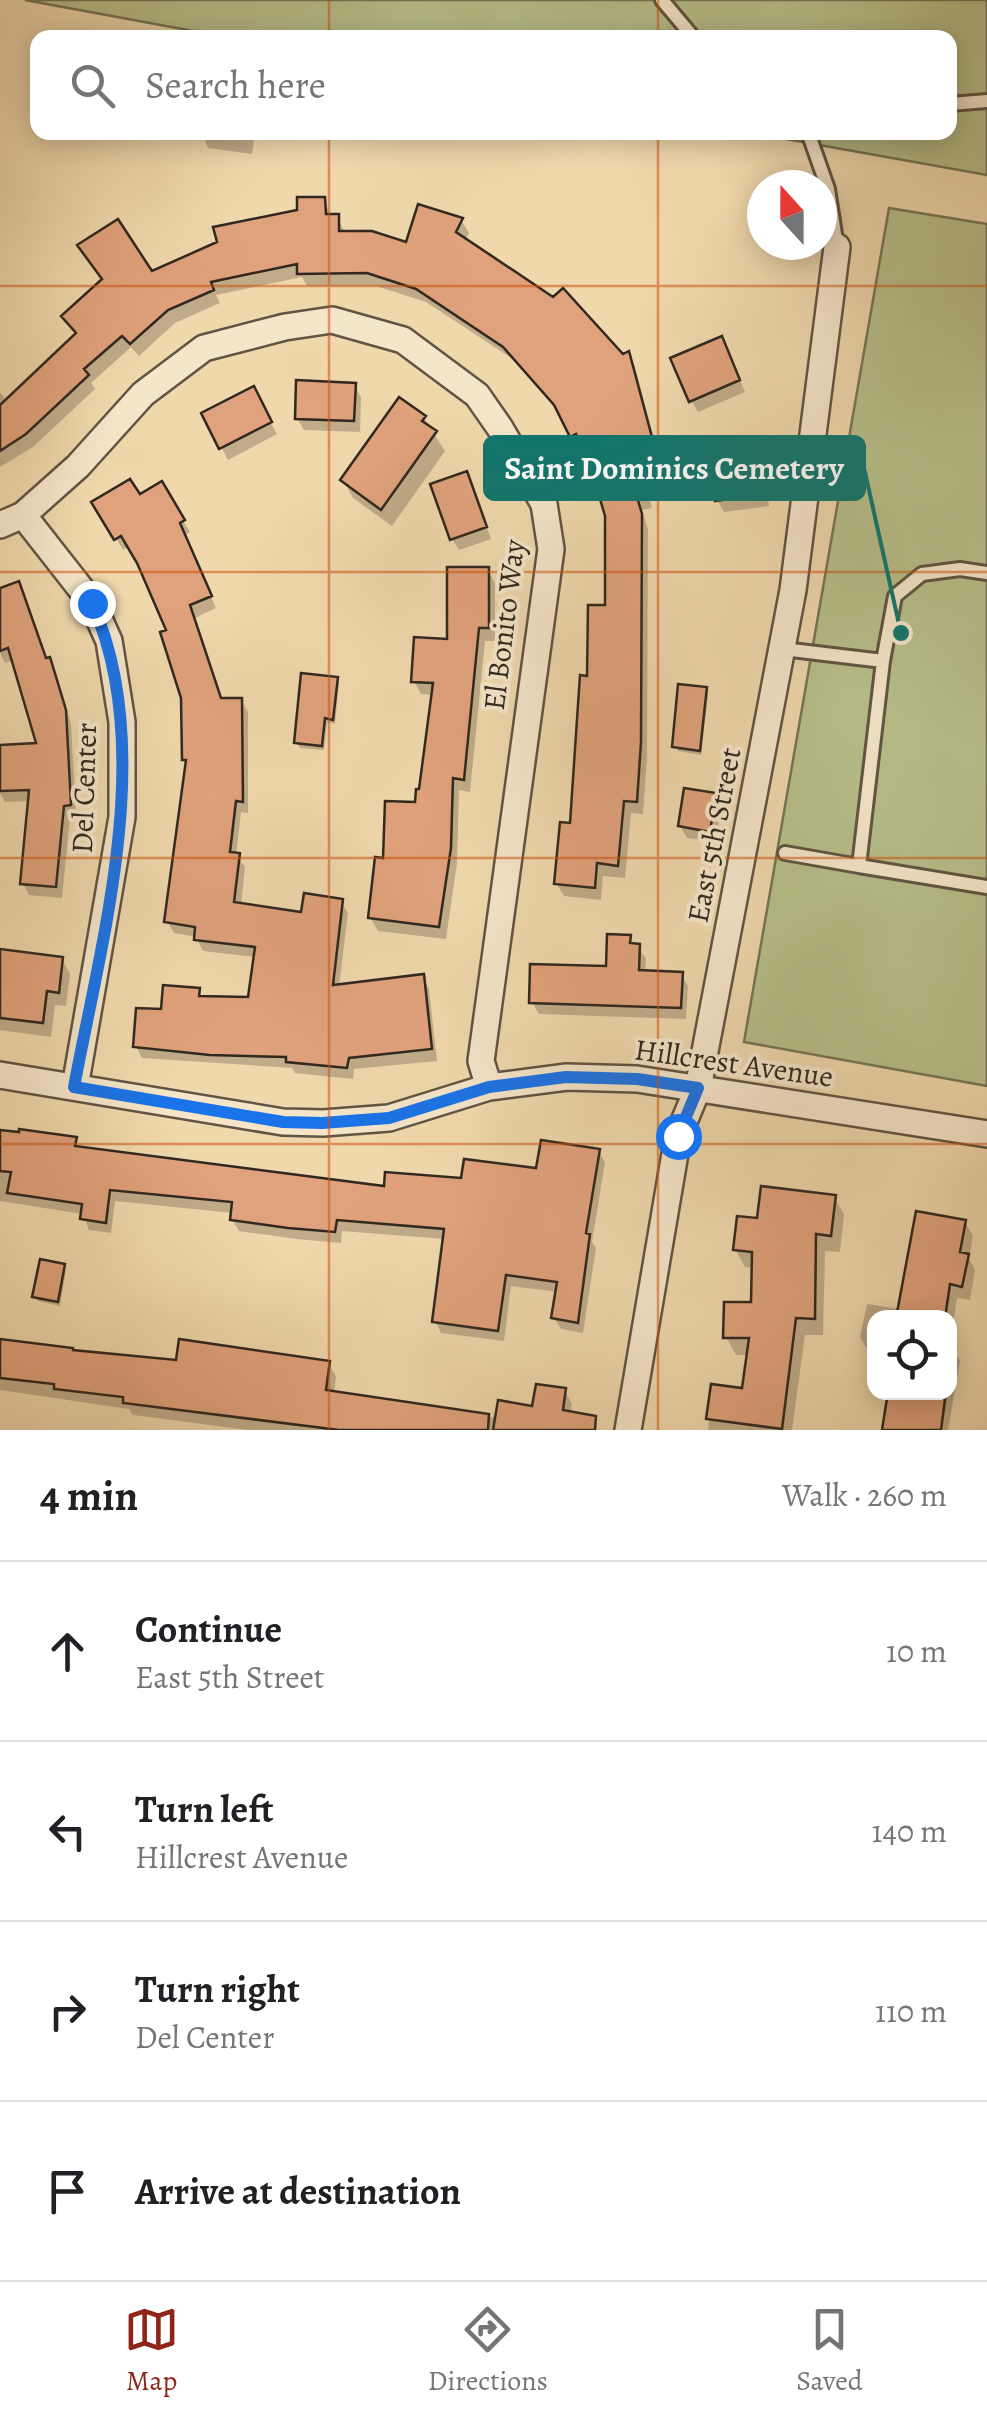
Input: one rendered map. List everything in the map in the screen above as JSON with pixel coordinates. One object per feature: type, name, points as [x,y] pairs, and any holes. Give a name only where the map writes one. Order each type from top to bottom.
[{"type":"street","name":"East 5th Street","points":[[628,1430],[678,1136],[698,1088],[783,649],[835,260]]},
{"type":"street","name":"El Bonito Way","points":[[12,520],[78,466],[143,394],[204,348],[285,327],[332,320],[403,340],[476,395],[544,504],[550,549],[481,1061],[489,1087]]},
{"type":"street","name":"Del Center","points":[[12,520],[92,603],[109,641],[122,722],[122,817],[74,1087]]},
{"type":"street","name":"Hillcrest Avenue","points":[[0,1075],[283,1122],[322,1123],[389,1118],[489,1087],[566,1077],[637,1079],[987,1134]]},
{"type":"lane","points":[[662,0],[687,30]]},
{"type":"lane","points":[[957,104],[987,102]]},
{"type":"lane","points":[[811,140],[821,170]]},
{"type":"lane","points":[[859,866],[883,661],[895,596],[922,574],[960,569],[987,573]]},
{"type":"lane","points":[[783,649],[883,661]]},
{"type":"lane","points":[[785,852],[987,887]]},
{"type":"green space","points":[[25,0],[987,0],[987,175],[791,140],[957,140],[957,30],[188,30]]},
{"type":"green space","points":[[889,208],[987,224],[987,1086],[744,1042]]},
{"type":"building","points":[[297,197],[325,197],[326,214],[339,214],[339,231],[372,231],[406,242],[418,204],[463,218],[456,232],[553,297],[563,288],[623,354],[629,351],[661,471],[641,476],[646,495],[637,497],[642,514],[637,802],[624,801],[618,866],[597,863],[595,888],[554,884],[560,822],[570,823],[580,675],[587,676],[588,605],[605,605],[605,516],[576,434],[570,437],[554,405],[503,347],[416,289],[367,273],[297,274],[297,264],[211,282],[214,290],[168,310],[130,344],[122,336],[84,369],[89,375],[26,434],[0,451],[0,405],[76,333],[61,316],[102,279],[77,245],[118,219],[152,271],[217,242],[213,227],[297,210]]},
{"type":"building","points":[[722,336],[740,380],[689,402],[670,358]]},
{"type":"building","points":[[296,380],[356,383],[354,421],[295,419]]},
{"type":"building","points":[[254,386],[272,422],[219,449],[201,413]]},
{"type":"building","points":[[399,397],[426,416],[422,421],[437,431],[381,510],[340,480]]},
{"type":"building","points":[[758,455],[764,494],[715,501],[709,462]]},
{"type":"building","points":[[467,471],[487,527],[450,540],[430,484]]},
{"type":"building","points":[[130,479],[140,494],[162,481],[185,520],[180,523],[212,596],[190,605],[221,698],[242,698],[243,802],[236,801],[230,852],[240,853],[234,902],[301,912],[304,893],[343,899],[333,985],[424,974],[432,1049],[349,1058],[347,1068],[286,1062],[286,1057],[133,1047],[136,1008],[161,1009],[163,985],[200,988],[199,996],[248,997],[255,947],[194,940],[195,927],[164,922],[186,760],[182,760],[181,698],[160,632],[166,630],[137,563],[121,536],[114,540],[91,502]]},
{"type":"building","points":[[447,567],[489,567],[489,628],[479,628],[464,780],[453,778],[451,848],[439,927],[368,918],[375,857],[383,858],[385,801],[415,802],[419,789],[433,683],[411,682],[414,637],[447,639]]},
{"type":"building","points":[[19,581],[46,658],[50,657],[66,710],[71,805],[64,806],[56,887],[20,884],[29,790],[0,791],[0,745],[36,743],[8,648],[0,651],[0,588]]},
{"type":"building","points":[[301,673],[338,677],[333,720],[325,718],[322,746],[294,743]]},
{"type":"building","points":[[678,684],[707,687],[700,751],[672,747]]},
{"type":"building","points":[[684,788],[716,793],[710,832],[678,826]]},
{"type":"building","points":[[607,934],[631,935],[630,943],[640,944],[639,970],[683,972],[681,1008],[529,1003],[530,964],[606,966]]},
{"type":"building","points":[[0,949],[63,957],[59,993],[47,991],[43,1023],[0,1018]]},
{"type":"building","points":[[0,1130],[77,1137],[75,1146],[384,1186],[385,1172],[461,1178],[464,1159],[536,1168],[541,1140],[600,1149],[586,1233],[590,1234],[578,1323],[551,1318],[557,1282],[506,1275],[498,1331],[432,1322],[444,1229],[337,1220],[335,1232],[288,1228],[230,1220],[232,1202],[110,1190],[106,1223],[80,1219],[82,1204],[7,1193],[11,1172],[0,1171]]},
{"type":"building","points":[[761,1186],[836,1195],[831,1236],[816,1234],[815,1319],[796,1318],[782,1429],[706,1419],[711,1384],[742,1388],[749,1338],[723,1338],[724,1302],[751,1302],[752,1252],[733,1250],[737,1216],[757,1218]]},
{"type":"building","points":[[916,1211],[966,1220],[960,1252],[969,1254],[962,1287],[950,1284],[946,1310],[897,1310]]},
{"type":"building","points":[[40,1259],[65,1264],[58,1302],[32,1297]]},
{"type":"building","points":[[0,1339],[176,1360],[179,1339],[330,1361],[326,1390],[489,1414],[488,1430],[339,1430],[123,1403],[123,1397],[0,1378]]},
{"type":"building","points":[[536,1384],[566,1388],[563,1410],[596,1416],[595,1430],[493,1430],[498,1400],[532,1406]]},
{"type":"building","points":[[887,1400],[945,1400],[941,1430],[882,1430]]},
{"type":"place","name":"Saint Dominics Cemetery","points":[[901,633]]},
{"type":"route","points":[[92,603],[109,641],[122,722],[122,817],[74,1087],[283,1122],[322,1123],[389,1118],[489,1087],[566,1077],[637,1079],[698,1088],[678,1136]]}]
